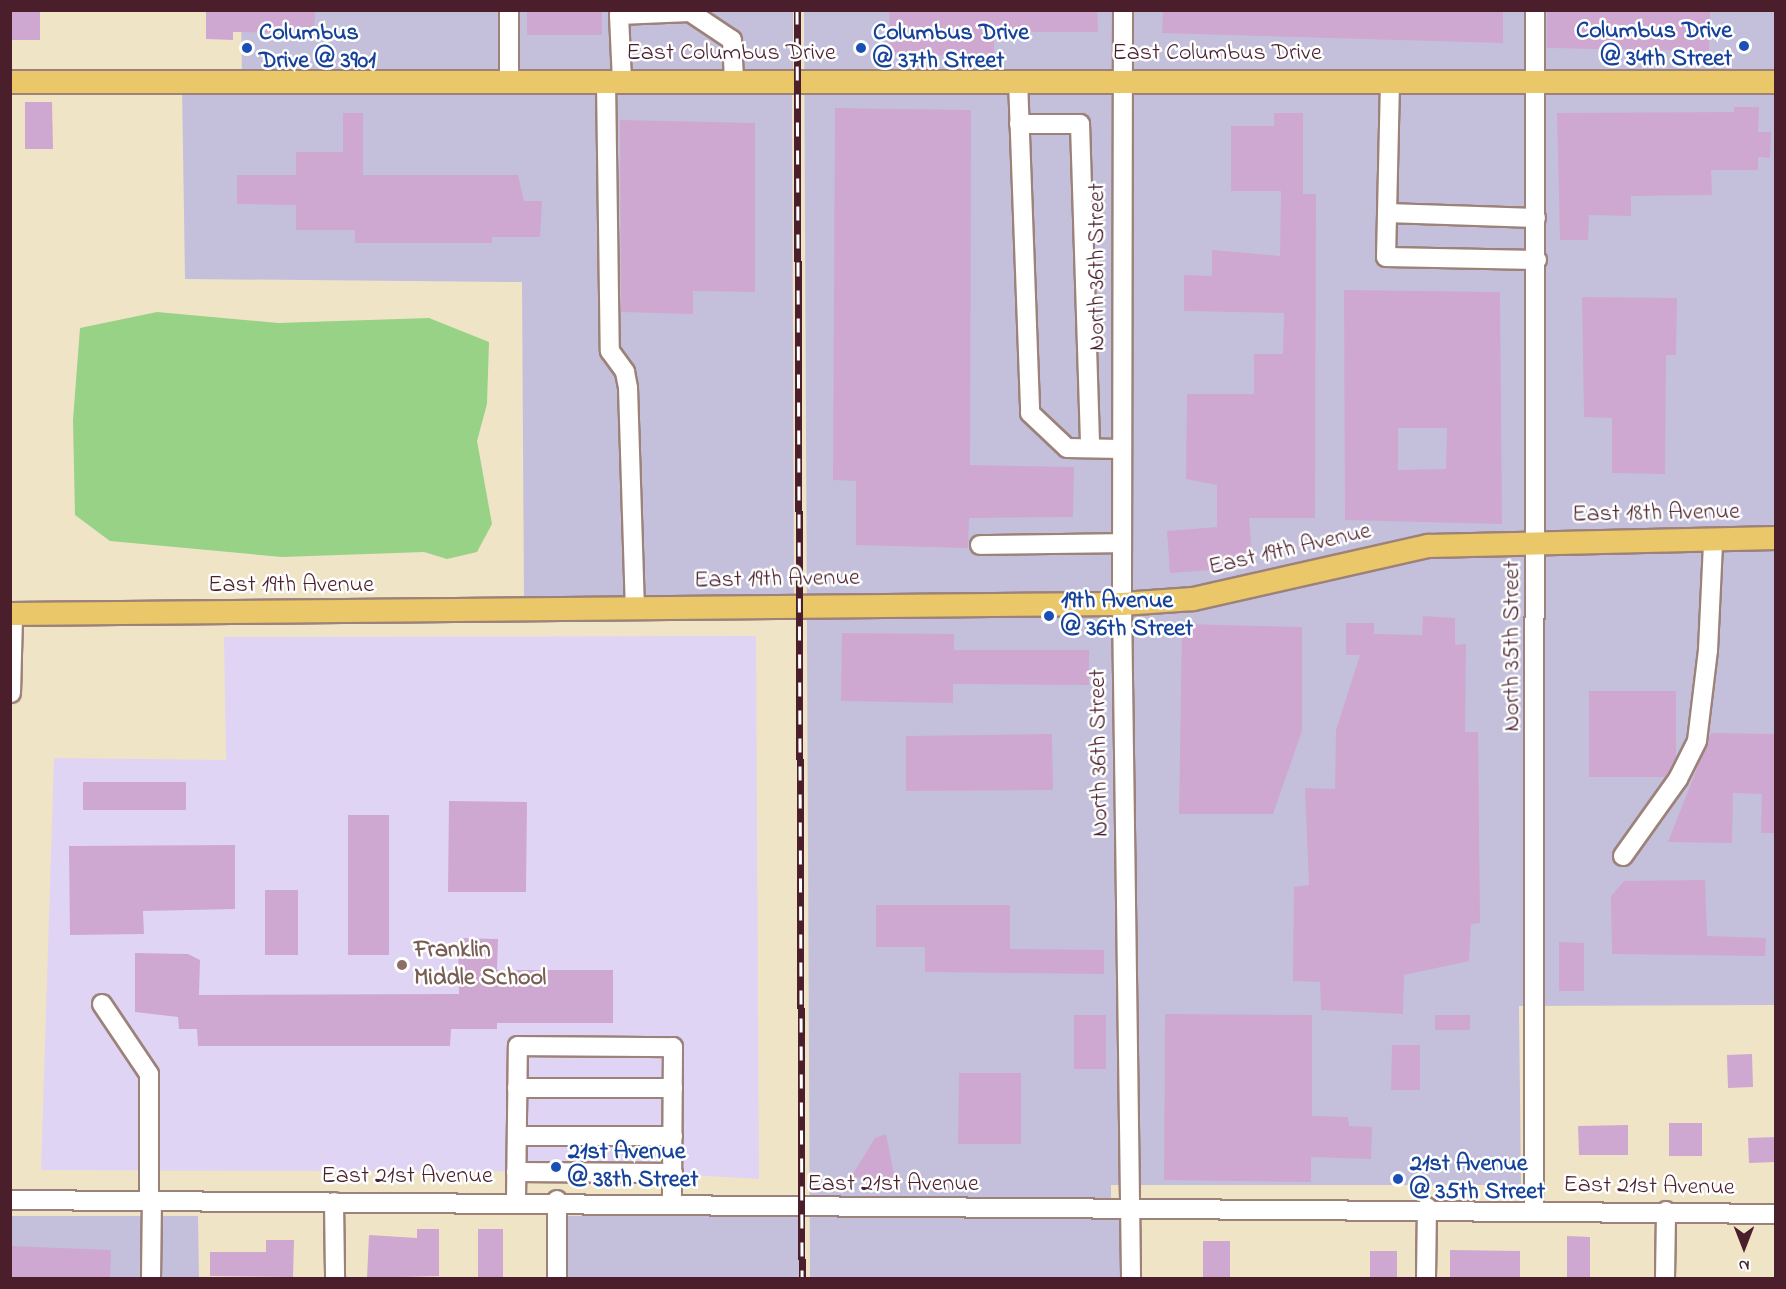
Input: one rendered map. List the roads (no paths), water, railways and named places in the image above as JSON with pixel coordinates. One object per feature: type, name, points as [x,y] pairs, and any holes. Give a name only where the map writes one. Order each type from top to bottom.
[{"type":"main road","name":"East Columbus Drive","points":[[10,82],[1018,80],[1776,82]]},
{"type":"main road","name":"East 18th Avenue","points":[[1538,542],[1713,542],[1776,538]]},
{"type":"main road","name":"East 19th Avenue","points":[[12,614],[1122,604],[1193,600],[1428,546],[1538,542]]},
{"type":"street","points":[[509,10],[509,81]]},
{"type":"street","name":"North 36th Street","points":[[1123,10],[1122,604],[1131,1278]]},
{"type":"street","name":"North 35th Street","points":[[1534,1209],[1538,542],[1535,10]]},
{"type":"street","points":[[635,610],[628,388],[625,372],[610,351],[614,81],[619,15],[690,12],[732,40],[734,81]]},
{"type":"street","points":[[1018,80],[1030,413],[1067,448],[1122,449]]},
{"type":"street","points":[[1390,82],[1386,257],[1538,260]]},
{"type":"street","points":[[1019,124],[1080,123],[1090,448]]},
{"type":"street","points":[[1387,213],[1536,218]]},
{"type":"street","points":[[1623,856],[1678,780],[1697,741],[1708,650],[1713,542]]},
{"type":"street","points":[[980,546],[1122,543]]},
{"type":"street","points":[[11,693],[12,614]]},
{"type":"street","points":[[102,1004],[149,1074],[151,1278]]},
{"type":"street","points":[[516,1200],[518,1046],[673,1047],[672,1204]]},
{"type":"street","points":[[517,1088],[673,1088]]},
{"type":"street","points":[[517,1136],[673,1136]]},
{"type":"street","points":[[516,1172],[673,1173]]},
{"type":"street","name":"East 21st Avenue","points":[[10,1200],[150,1199],[334,1202],[557,1200],[672,1204],[1129,1209],[1427,1207],[1776,1214]]},
{"type":"street","points":[[557,1200],[557,1278]]},
{"type":"street","points":[[334,1202],[334,1278]]},
{"type":"street","points":[[1426,1278],[1427,1207]]},
{"type":"street","points":[[1665,1278],[1666,1211]]},
{"type":"railway","points":[[797,10],[802,1278]]},
{"type":"place","name":"Columbus Drive @ 34th Street","points":[[1744,46]]},
{"type":"place","name":"Columbus Drive @ 3901","points":[[247,48]]},
{"type":"place","name":"Columbus Drive @ 37th Street","points":[[861,48]]},
{"type":"place","name":"19th Avenue @ 36th Street","points":[[1049,616]]},
{"type":"place","name":"Franklin Middle School","points":[[402,965]]},
{"type":"place","name":"21st Avenue @ 38th Street","points":[[556,1167]]},
{"type":"place","name":"21st Avenue @ 35th Street","points":[[1398,1179]]}]
